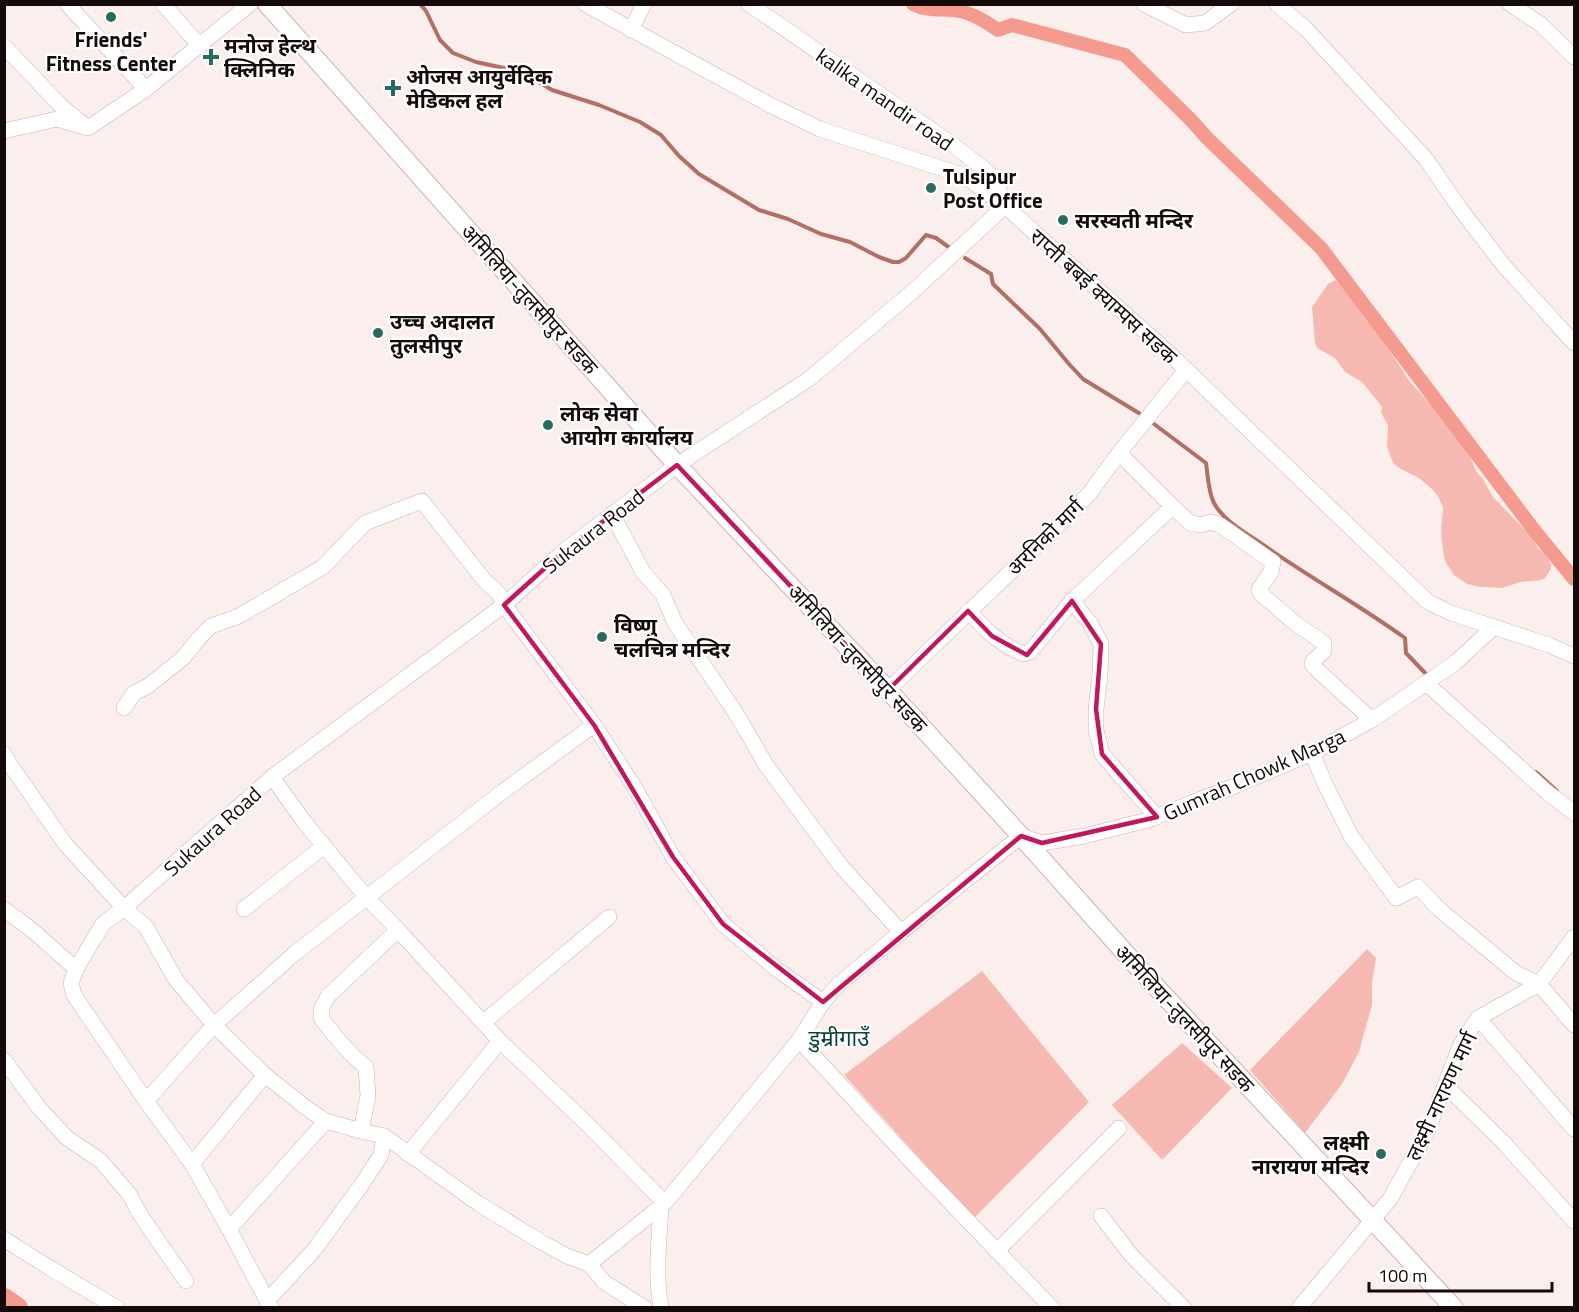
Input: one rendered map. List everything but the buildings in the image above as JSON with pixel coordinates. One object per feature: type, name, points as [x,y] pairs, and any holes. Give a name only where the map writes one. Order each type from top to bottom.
[{"type":"main road","name":"अमिलिया-तुलसीपुर सडक","points":[[267,4],[677,465],[888,690],[1448,1306]]},
{"type":"street","points":[[67,4],[146,89]]},
{"type":"street","points":[[163,4],[200,46]]},
{"type":"street","points":[[88,128],[146,89],[249,4]]},
{"type":"street","name":"राप्ती बबई क्याम्पस सडक","points":[[585,4],[770,105],[820,129],[965,176],[1005,206],[1186,370],[1428,602],[1451,613],[1549,645],[1575,656]]},
{"type":"street","points":[[631,30],[644,4]]},
{"type":"street","name":"kalika mandir road","points":[[748,4],[978,164],[994,178],[1005,206]]},
{"type":"street","points":[[1144,4],[1186,25],[1205,23],[1231,4]]},
{"type":"street","points":[[1277,4],[1306,29],[1426,159],[1461,210],[1505,267],[1575,343]]},
{"type":"street","points":[[1510,4],[1539,23],[1575,57]]},
{"type":"street","points":[[4,46],[61,106],[88,128]]},
{"type":"street","points":[[4,131],[57,119],[88,128]]},
{"type":"street","name":"Sukaura Road","points":[[269,1304],[230,1229],[192,1164],[74,995],[72,983],[76,969],[88,946],[104,924],[272,777],[504,605],[564,551],[677,465],[809,379],[910,293],[1005,206]]},
{"type":"street","name":"अरनिको मार्ग","points":[[888,690],[1089,494],[1186,370]]},
{"type":"street","points":[[1119,453],[1190,523],[1201,525],[1210,522],[1220,525],[1274,562],[1272,572],[1260,588],[1261,594],[1296,624],[1324,643],[1324,651],[1312,664],[1372,720]]},
{"type":"street","points":[[124,708],[134,693],[147,686],[183,658],[212,626],[238,616],[323,567],[364,523],[422,501],[484,580],[499,594],[504,605],[594,725],[635,788],[673,857],[723,924],[775,969],[823,1002]]},
{"type":"street","points":[[968,611],[992,636],[1014,650],[1024,654],[1030,652],[1072,601],[1172,507]]},
{"type":"street","points":[[612,514],[643,572],[663,596],[675,623],[737,715],[765,765],[841,866],[901,932]]},
{"type":"street","points":[[1072,601],[1090,623],[1101,644],[1096,730],[1102,754],[1157,817]]},
{"type":"street","name":"Gumrah Chowk Marga","points":[[1021,836],[1042,843],[1084,836],[1148,820],[1312,753],[1372,720],[1426,683],[1456,662],[1494,627]]},
{"type":"street","points":[[1426,683],[1547,792],[1575,813]]},
{"type":"street","points":[[146,1101],[214,1025],[294,954],[502,792],[594,725]]},
{"type":"street","points":[[1312,753],[1351,836],[1396,898],[1418,887],[1440,910],[1516,973],[1539,984],[1575,1025]]},
{"type":"street","points":[[4,754],[66,845],[124,908],[146,927],[176,980],[214,1025],[265,1075],[309,1110],[326,1120],[384,1137],[479,1204],[543,1243],[567,1256],[589,1264],[604,1282],[645,1308]]},
{"type":"street","points":[[272,777],[367,898],[501,1041],[585,1122],[663,1205],[659,1252],[661,1308]]},
{"type":"street","points":[[589,1264],[663,1205],[799,1040],[823,1002],[838,985],[1021,836]]},
{"type":"street","points":[[244,909],[324,846]]},
{"type":"street","points":[[4,909],[76,969]]},
{"type":"street","points":[[484,1022],[609,917]]},
{"type":"street","points":[[361,1131],[368,1096],[366,1067],[341,1044],[321,1018],[322,1007],[328,996],[398,930]]},
{"type":"street","name":"लक्ष्मी नारायण मार्ग","points":[[1299,1308],[1390,1199],[1426,1134],[1461,1044],[1479,1019],[1478,1017],[1539,984],[1575,937]]},
{"type":"street","points":[[1479,1019],[1575,1130]]},
{"type":"street","points":[[799,1040],[921,1173],[1048,1306]]},
{"type":"street","points":[[408,1154],[501,1041]]},
{"type":"street","points":[[4,1060],[40,1109],[67,1138],[101,1161],[129,1194],[141,1216],[186,1281]]},
{"type":"street","points":[[192,1164],[265,1075]]},
{"type":"street","points":[[1445,1085],[1503,1142],[1575,1221]]},
{"type":"street","points":[[230,1229],[326,1120]]},
{"type":"street","points":[[997,1251],[1119,1128]]},
{"type":"street","points":[[269,1304],[314,1250],[360,1187],[381,1155],[384,1137]]},
{"type":"street","points":[[1101,1216],[1131,1255],[1184,1308]]},
{"type":"street","points":[[4,1239],[117,1308]]},
{"type":"highlighted area","points":[[677,465],[888,690],[968,611],[992,636],[1027,655],[1072,601],[1101,644],[1096,709],[1102,754],[1157,817],[1042,843],[1021,836],[823,1002],[723,924],[673,857],[594,725],[504,605],[564,551]]},
{"type":"shaded area","points":[[1336,280],[1344,287],[1374,327],[1410,382],[1466,446],[1476,471],[1493,497],[1546,555],[1551,569],[1545,578],[1502,588],[1467,584],[1454,575],[1445,561],[1443,552],[1441,530],[1443,508],[1439,498],[1419,478],[1393,463],[1387,447],[1388,426],[1381,412],[1382,407],[1362,382],[1345,372],[1335,358],[1317,348],[1315,343],[1312,307],[1328,284]]},
{"type":"shaded area","points":[[1367,949],[1376,958],[1372,983],[1372,1005],[1359,1052],[1342,1084],[1305,1133],[1250,1070]]},
{"type":"shaded area","points":[[982,971],[1089,1102],[974,1218],[844,1075]]},
{"type":"shaded area","points":[[1182,1043],[1232,1088],[1162,1160],[1112,1105]]},
{"type":"waterway","points":[[420,4],[426,11],[440,40],[453,53],[476,62],[522,72],[552,90],[599,105],[640,122],[661,135],[699,174],[759,210],[788,219],[821,234],[850,242],[893,262],[906,258],[926,235],[936,238],[950,248]]},
{"type":"waterway","points":[[913,4],[924,8],[965,12],[998,30],[1012,25],[1125,55],[1321,248],[1534,530],[1574,579]]},
{"type":"waterway","points":[[965,258],[991,274],[993,284],[1040,329],[1083,379],[1142,415]]},
{"type":"waterway","points":[[1154,424],[1206,463],[1212,498],[1228,520],[1405,638],[1406,653],[1427,675]]},
{"type":"waterway","points":[[1536,772],[1557,791]]},
{"type":"waterway","points":[[4,1299],[17,1308]]},
{"type":"place","name":"Friends' Fitness Center","points":[[111,17]]},
{"type":"place","name":"मनोज हेल्थ क्लिनिक","points":[[211,57]]},
{"type":"place","name":"ओजस आयुर्वेदिक मेडिकल हल","points":[[393,88]]},
{"type":"place","name":"Tulsipur Post Office","points":[[931,188]]},
{"type":"place","name":"सरस्वती मन्दिर","points":[[1063,220]]},
{"type":"place","name":"उच्च अदालत तुलसीपुर","points":[[378,333]]},
{"type":"place","name":"लोक सेवा आयोग कार्यालय","points":[[548,425]]},
{"type":"place","name":"विष्णु चलचित्र मन्दिर","points":[[602,637]]},
{"type":"place","name":"लक्ष्मी नारायण मन्दिर","points":[[1381,1154]]},
{"type":"district","name":"डुम्रीगाउँ","points":[[839,1038]]}]
